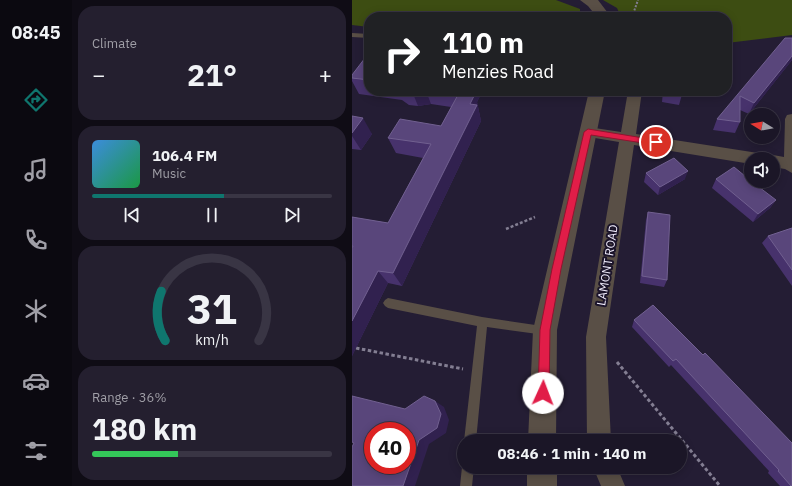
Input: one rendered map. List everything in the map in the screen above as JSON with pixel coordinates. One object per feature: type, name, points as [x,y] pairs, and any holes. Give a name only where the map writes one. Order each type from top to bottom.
[{"type":"street","points":[[587,0],[593,3],[600,12]]},
{"type":"street","points":[[542,434],[545,330],[557,269],[596,96]]},
{"type":"street","name":"LAMONT ROAD","points":[[599,434],[596,337],[633,96]]},
{"type":"street","points":[[780,163],[791,166],[792,119]]},
{"type":"street","points":[[588,132],[744,157]]},
{"type":"street","points":[[542,474],[542,486]]},
{"type":"street","points":[[608,474],[613,486]]},
{"type":"lane","points":[[352,35],[364,36]]},
{"type":"lane","points":[[388,303],[482,322],[545,330]]},
{"type":"lane","points":[[471,434],[482,322]]},
{"type":"lane","points":[[466,486],[467,474]]},
{"type":"path","points":[[634,12],[638,0]]},
{"type":"path","points":[[506,229],[535,217]]},
{"type":"path","points":[[596,337],[720,486]]},
{"type":"path","points":[[356,348],[477,372]]},
{"type":"green space","points":[[352,0],[556,0],[580,9],[580,12],[364,12],[364,26],[352,25]]},
{"type":"green space","points":[[603,0],[792,0],[792,35],[732,42],[732,12],[619,12],[617,8]]},
{"type":"building","points":[[785,38],[792,38],[792,56],[754,103],[740,96],[740,122],[717,119]]},
{"type":"building","points":[[364,59],[364,79],[352,78],[352,75]]},
{"type":"building","points":[[457,96],[474,96],[470,104],[477,105],[393,273],[378,271],[352,321],[352,217],[388,223],[431,144],[388,138],[400,119],[441,126]]},
{"type":"building","points":[[352,116],[363,118],[352,133]]},
{"type":"building","points":[[674,158],[688,171],[660,187],[646,173]]},
{"type":"building","points":[[734,167],[744,175],[744,188],[760,188],[776,200],[758,214],[716,179]]},
{"type":"building","points":[[648,212],[670,215],[667,280],[642,276]]},
{"type":"building","points":[[792,228],[792,270],[768,236]]},
{"type":"building","points":[[653,305],[703,355],[705,353],[792,443],[792,486],[676,359],[673,361],[634,320]]},
{"type":"building","points":[[352,396],[405,409],[424,396],[435,401],[441,414],[437,428],[419,440],[416,449],[416,422],[364,422],[364,474],[407,474],[403,486],[352,486],[352,447],[354,443],[352,442]]},
{"type":"route","points":[[543,393],[545,330],[557,269],[588,132],[656,142]]}]
